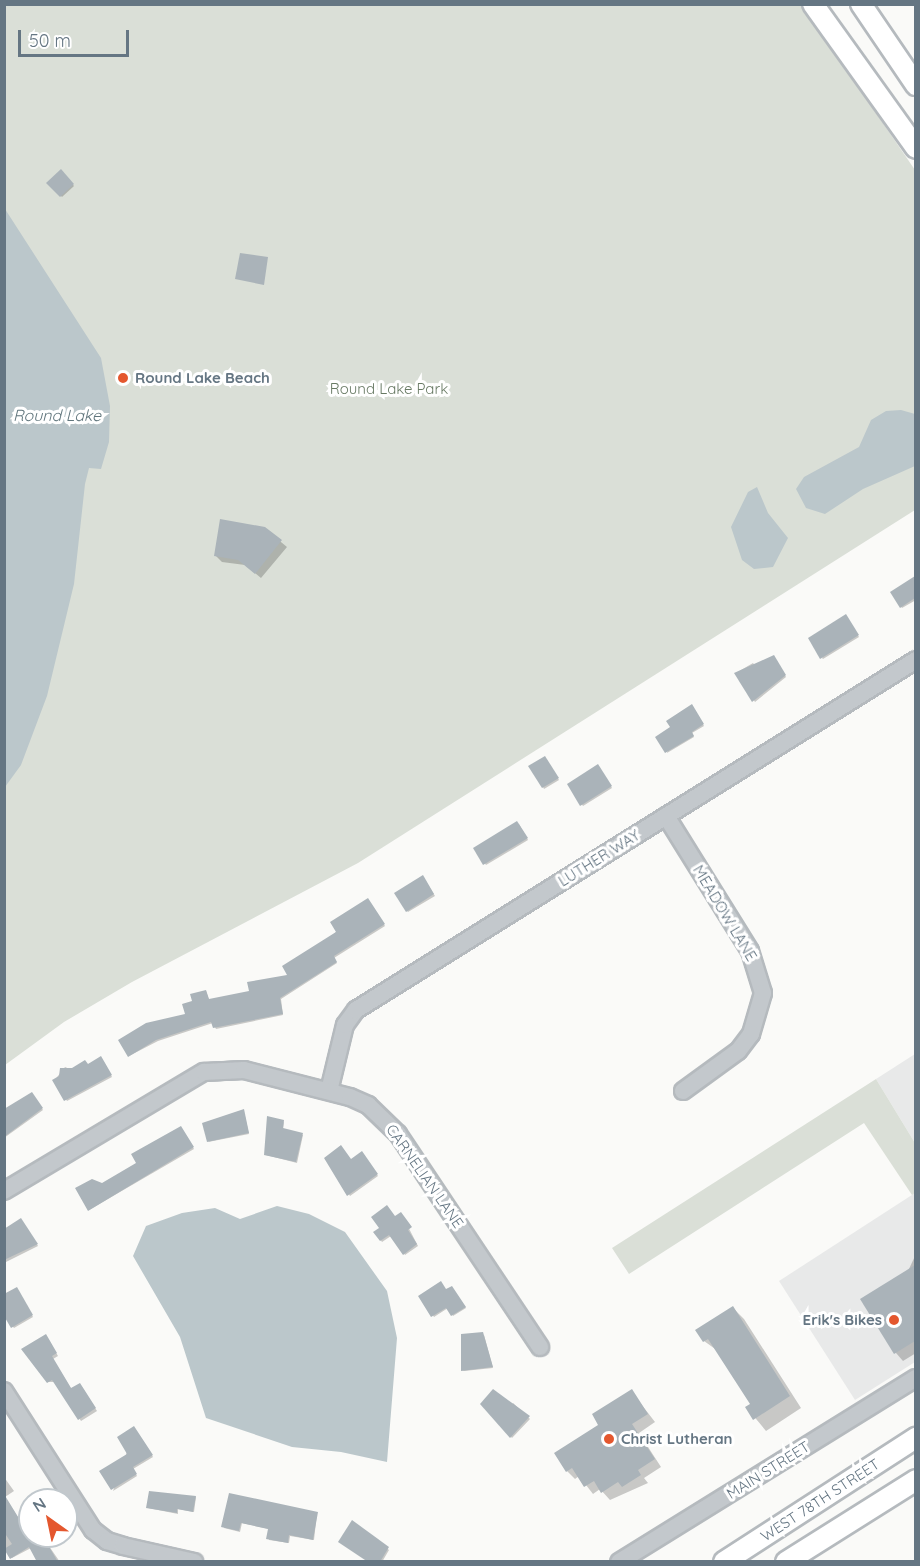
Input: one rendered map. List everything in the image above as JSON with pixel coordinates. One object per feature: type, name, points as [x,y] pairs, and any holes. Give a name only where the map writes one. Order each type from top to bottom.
[{"type":"main road","points":[[813,4],[915,148]]},
{"type":"main road","points":[[861,4],[915,85]]},
{"type":"main road","name":"WEST 78TH STREET","points":[[724,1562],[915,1438]]},
{"type":"main road","points":[[786,1562],[915,1480]]},
{"type":"main road","points":[[831,1532],[915,1492]]},
{"type":"street","name":"LUTHER WAY","points":[[329,1091],[345,1025],[356,1010],[915,660]]},
{"type":"street","name":"MEADOW LANE","points":[[666,816],[750,951],[763,993],[751,1034],[738,1051],[683,1091]]},
{"type":"street","name":"CARNELIAN LANE","points":[[4,1191],[204,1072],[244,1070],[329,1091],[368,1105],[398,1134],[540,1347]]},
{"type":"street","name":"MAIN STREET","points":[[619,1562],[915,1378]]},
{"type":"street","points":[[6,1396],[93,1530],[123,1546],[194,1562]]},
{"type":"shaded area","points":[[915,1054],[915,1143],[876,1079]]},
{"type":"shaded area","points":[[915,1193],[915,1362],[855,1400],[779,1281]]},
{"type":"green space","name":"Round Lake Park","points":[[5,5],[802,5],[915,170],[915,510],[358,863],[132,982],[64,1022],[5,1065]]},
{"type":"green space","points":[[876,1079],[915,1143],[915,1193],[912,1195],[864,1123],[629,1274],[612,1248]]},
{"type":"water","name":"Round Lake","points":[[5,209],[101,358],[110,406],[109,442],[101,469],[89,468],[85,484],[74,584],[47,696],[21,765],[5,787]]},
{"type":"water","points":[[901,410],[915,414],[915,466],[863,489],[825,514],[806,508],[796,489],[804,477],[859,447],[871,420],[886,411]]},
{"type":"water","points":[[757,487],[768,513],[788,538],[773,567],[754,569],[742,560],[731,527],[748,492]]},
{"type":"water","points":[[277,1206],[309,1214],[345,1232],[387,1291],[397,1338],[387,1462],[341,1452],[292,1447],[206,1418],[180,1337],[133,1256],[146,1226],[182,1213],[215,1208],[240,1219]]},
{"type":"building","points":[[61,169],[74,184],[60,197],[46,183]]},
{"type":"building","points":[[240,253],[268,257],[264,285],[235,279]]},
{"type":"building","points":[[220,519],[265,527],[282,540],[255,574],[238,560],[214,556]]},
{"type":"building","points":[[915,576],[915,598],[900,608],[890,592]]},
{"type":"building","points":[[846,614],[859,635],[820,659],[808,638]]},
{"type":"building","points":[[774,655],[786,675],[752,702],[734,673]]},
{"type":"building","points":[[692,704],[704,724],[692,732],[694,736],[665,753],[655,737],[670,727],[666,721]]},
{"type":"building","points":[[545,756],[559,778],[542,788],[528,766]]},
{"type":"building","points":[[598,764],[612,786],[580,806],[567,784]]},
{"type":"building","points":[[517,821],[528,838],[483,865],[473,848]]},
{"type":"building","points":[[423,875],[434,894],[406,912],[394,893]]},
{"type":"building","points":[[368,898],[385,924],[334,956],[337,962],[280,998],[283,1014],[213,1028],[211,1022],[156,1040],[128,1057],[118,1040],[146,1023],[185,1014],[182,1004],[192,1001],[190,994],[206,990],[209,999],[249,991],[247,982],[287,975],[282,966],[336,932],[330,922]]},
{"type":"building","points":[[101,1056],[112,1075],[64,1101],[52,1080],[59,1076],[60,1068],[72,1068],[85,1060],[88,1064]]},
{"type":"building","points":[[32,1092],[43,1108],[4,1137],[4,1109]]},
{"type":"building","points":[[244,1109],[249,1133],[207,1142],[202,1123]]},
{"type":"building","points":[[267,1116],[284,1120],[283,1128],[303,1133],[296,1162],[264,1155]]},
{"type":"building","points":[[181,1126],[194,1147],[88,1211],[75,1188],[92,1179],[102,1183],[136,1163],[131,1154]]},
{"type":"building","points":[[341,1145],[351,1159],[362,1151],[378,1174],[347,1196],[324,1158]]},
{"type":"building","points":[[387,1205],[395,1216],[401,1212],[412,1227],[408,1230],[417,1244],[403,1255],[389,1235],[380,1241],[373,1232],[379,1228],[371,1217]]},
{"type":"building","points":[[21,1218],[38,1244],[4,1260],[4,1229]]},
{"type":"building","name":"Erik's Bikes","points":[[915,1265],[915,1341],[894,1354],[860,1299]]},
{"type":"building","points":[[441,1281],[446,1289],[452,1286],[466,1307],[451,1316],[446,1308],[431,1317],[418,1296]]},
{"type":"building","points":[[17,1287],[33,1315],[11,1328],[4,1316],[4,1294]]},
{"type":"building","points":[[733,1306],[790,1396],[753,1420],[745,1407],[750,1404],[708,1339],[703,1342],[695,1330]]},
{"type":"building","points":[[483,1332],[493,1367],[461,1371],[461,1334]]},
{"type":"building","points":[[46,1334],[57,1353],[52,1356],[71,1388],[80,1383],[96,1408],[78,1420],[52,1380],[47,1383],[21,1349]]},
{"type":"building","points":[[493,1389],[530,1416],[510,1438],[480,1404]]},
{"type":"building","name":"Christ Lutheran","points":[[632,1389],[648,1414],[632,1424],[655,1459],[638,1470],[641,1475],[622,1487],[618,1482],[601,1493],[594,1481],[584,1487],[572,1468],[566,1472],[554,1453],[598,1425],[592,1414]]},
{"type":"building","points":[[134,1426],[153,1455],[133,1467],[137,1474],[111,1490],[99,1471],[127,1454],[117,1437]]},
{"type":"building","points":[[149,1491],[196,1496],[193,1512],[177,1509],[177,1513],[146,1508]]},
{"type":"building","points":[[229,1493],[318,1512],[313,1540],[289,1535],[288,1543],[266,1539],[268,1529],[241,1523],[239,1531],[221,1527]]},
{"type":"building","points":[[4,1494],[18,1517],[18,1548],[27,1548],[10,1559],[4,1549],[12,1544],[4,1532]]},
{"type":"building","points":[[352,1520],[389,1547],[380,1562],[368,1562],[338,1542]]},
{"type":"building","points":[[30,1548],[50,1548],[58,1562],[37,1562]]},
{"type":"place","name":"Round Lake Beach","points":[[123,378]]},
{"type":"place","name":"Erik's Bikes","points":[[894,1320]]},
{"type":"place","name":"Christ Lutheran","points":[[609,1439]]}]
